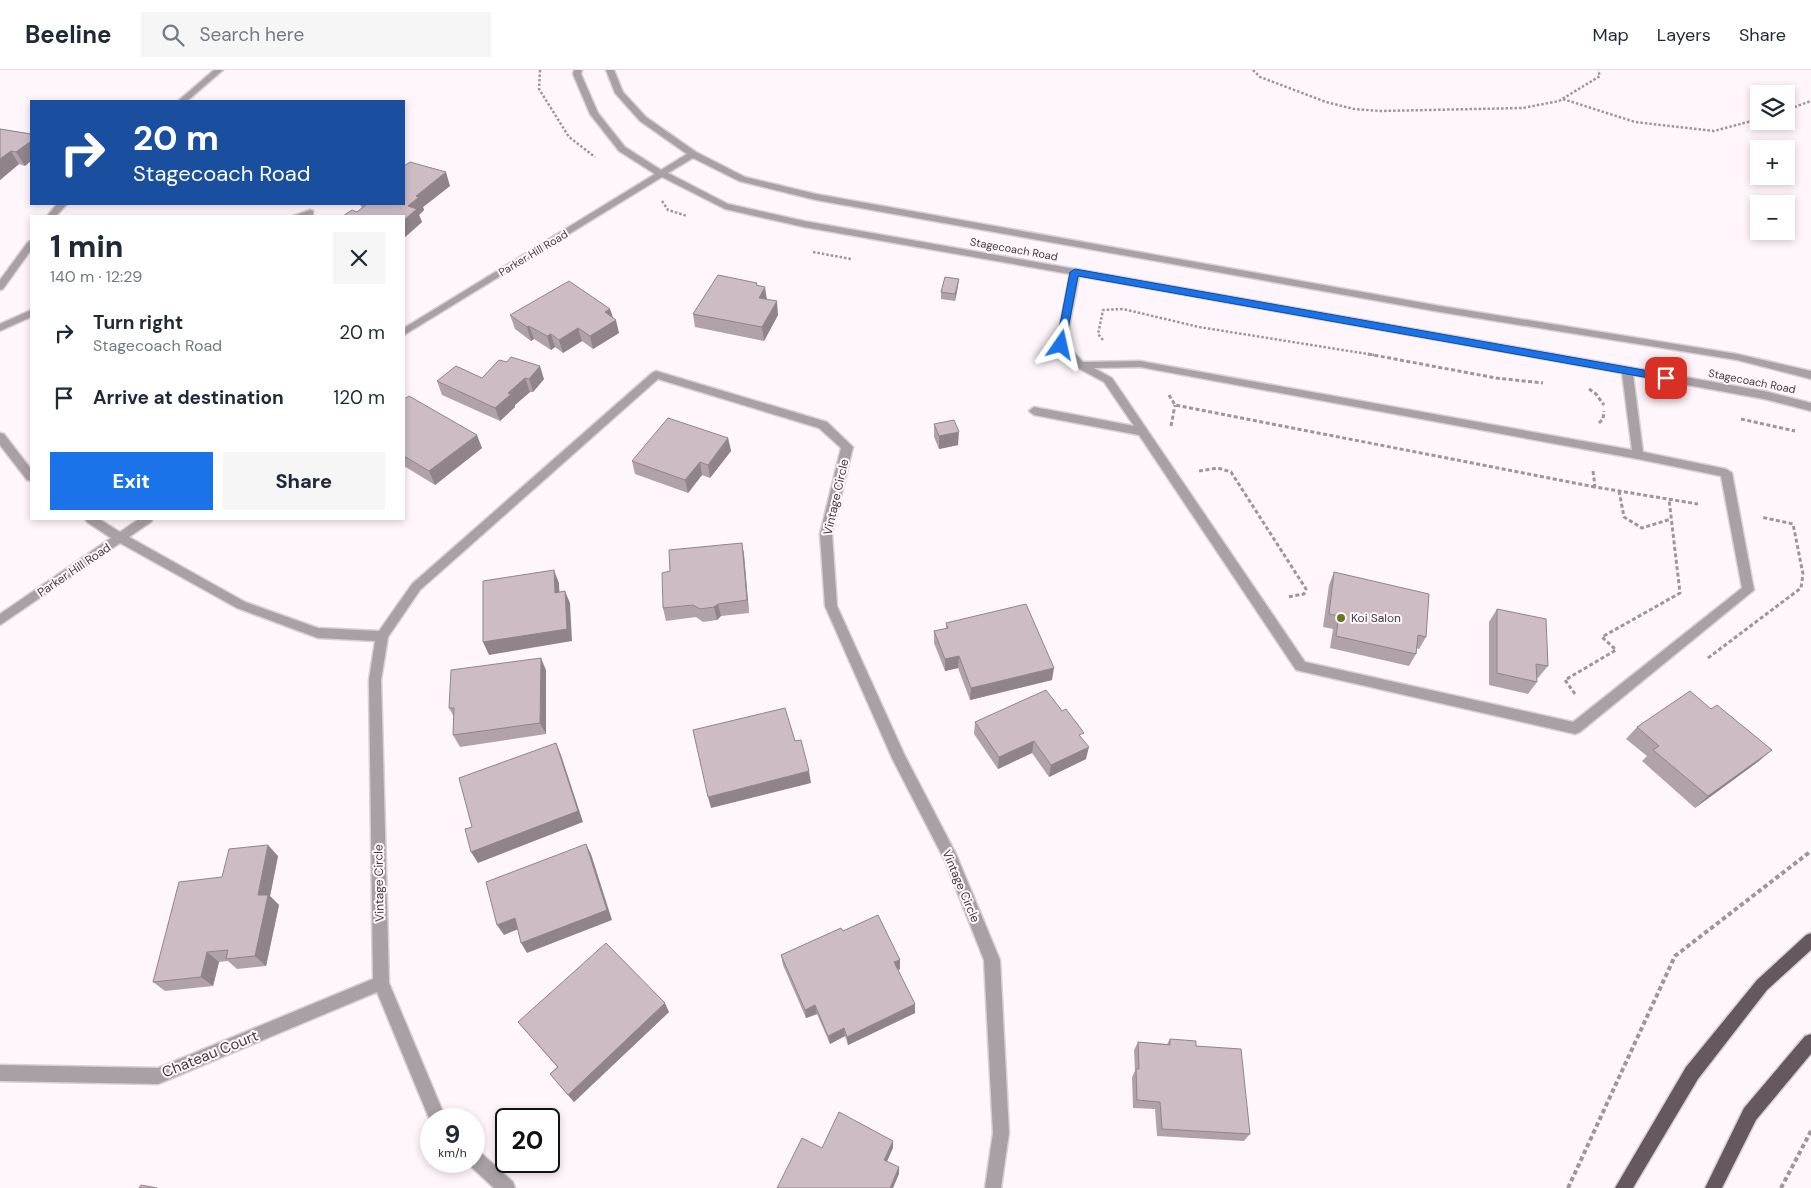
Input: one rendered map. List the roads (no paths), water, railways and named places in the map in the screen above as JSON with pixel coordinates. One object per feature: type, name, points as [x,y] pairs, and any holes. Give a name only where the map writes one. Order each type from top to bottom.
[{"type":"main road","points":[[1623,1188],[1692,1073],[1762,985],[1811,940]]},
{"type":"main road","points":[[1714,1188],[1750,1114],[1811,1042]]},
{"type":"street","points":[[183,100],[219,70]]},
{"type":"street","points":[[578,70],[577,74],[594,114],[622,149],[662,174]]},
{"type":"street","points":[[610,70],[620,93],[642,119],[693,154]]},
{"type":"street","name":"Parker Hill Road","points":[[405,331],[693,154]]},
{"type":"street","name":"Stagecoach Road","points":[[693,154],[742,178],[816,197],[1440,309],[1737,357],[1811,374]]},
{"type":"street","name":"Stagecoach Road","points":[[662,174],[726,206],[804,224],[1764,395],[1811,407]]},
{"type":"street","points":[[52,215],[61,205]]},
{"type":"street","points":[[302,215],[310,213]]},
{"type":"street","points":[[0,287],[30,245]]},
{"type":"street","points":[[0,274],[10,272]]},
{"type":"street","points":[[1075,272],[1061,345],[1080,365],[1108,380],[1301,666],[1575,728],[1748,590],[1726,473],[1638,455],[1140,364],[1080,365]]},
{"type":"street","points":[[0,328],[30,313]]},
{"type":"street","points":[[1627,371],[1638,455]]},
{"type":"street","name":"Vintage Circle","points":[[433,1108],[381,983],[375,680],[382,636],[416,587],[656,375],[823,425],[848,447],[826,534],[831,606],[899,758],[951,859],[992,960],[1001,1133],[993,1188]]},
{"type":"street","points":[[1034,411],[1143,432]]},
{"type":"street","points":[[0,437],[30,477]]},
{"type":"street","points":[[93,520],[120,538],[241,605],[318,633],[382,636]]},
{"type":"street","name":"Parker Hill Road","points":[[0,620],[146,520]]},
{"type":"street","name":"Chateau Court","points":[[0,1073],[158,1076],[381,983]]},
{"type":"street","points":[[485,1168],[507,1188]]},
{"type":"place","name":"Koi Salon","points":[[1341,618]]}]
